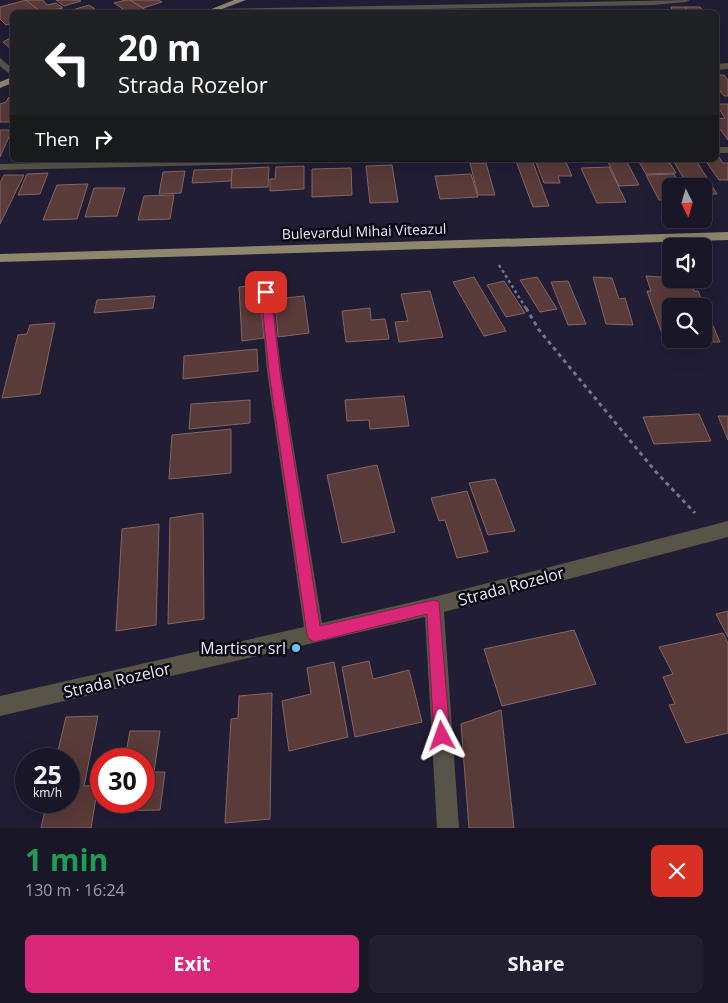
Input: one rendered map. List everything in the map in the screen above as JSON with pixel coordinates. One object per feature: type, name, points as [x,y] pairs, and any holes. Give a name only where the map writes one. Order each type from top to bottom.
[{"type":"main road","points":[[214,10],[242,0]]},
{"type":"main road","name":"Bulevardul Mihai Viteazul","points":[[0,258],[728,236]]},
{"type":"street","points":[[280,10],[528,3],[653,3],[686,0]]},
{"type":"street","points":[[0,61],[10,71]]},
{"type":"street","points":[[0,167],[214,162]]},
{"type":"street","points":[[266,292],[274,372],[314,634]]},
{"type":"street","name":"Strada Rozelor","points":[[0,706],[434,606],[720,531]]},
{"type":"street","points":[[434,606],[448,828]]},
{"type":"path","points":[[499,265],[539,330],[587,390],[656,472],[720,531]]},
{"type":"building","points":[[26,0],[38,10],[10,10],[10,24],[6,25],[0,19],[0,7]]},
{"type":"building","points":[[26,0],[43,0],[47,5],[56,3],[63,8],[52,10],[38,10]]},
{"type":"building","points":[[56,0],[79,0],[81,1],[64,6]]},
{"type":"building","points":[[130,0],[146,10],[124,10],[114,3]]},
{"type":"building","points":[[130,0],[159,0],[162,2],[143,8]]},
{"type":"building","points":[[89,5],[95,9],[92,10],[73,10]]},
{"type":"building","points":[[671,7],[685,7],[687,10],[672,10]]},
{"type":"building","points":[[685,7],[700,7],[702,10],[687,10]]},
{"type":"building","points":[[10,38],[10,48],[3,42]]},
{"type":"building","points":[[719,75],[724,75],[728,80],[728,96],[724,96],[719,90]]},
{"type":"building","points":[[10,97],[10,122],[0,122],[0,104],[6,102]]},
{"type":"building","points":[[719,104],[728,104],[728,140],[719,128],[719,119],[725,118],[719,109]]},
{"type":"building","points":[[0,130],[10,130],[10,134],[0,157]]},
{"type":"building","points":[[719,157],[723,163],[728,163],[728,180],[719,180],[706,162],[719,162]]},
{"type":"building","points":[[516,162],[533,162],[549,206],[533,207]]},
{"type":"building","points":[[536,162],[566,162],[572,176],[558,176],[560,183],[544,183]]},
{"type":"building","points":[[608,162],[627,162],[639,185],[619,186]]},
{"type":"building","points":[[639,162],[670,163],[676,173],[646,174]]},
{"type":"building","points":[[674,162],[697,162],[707,178],[683,178]]},
{"type":"building","points":[[470,163],[486,163],[495,195],[478,195]]},
{"type":"building","points":[[392,165],[398,202],[370,203],[366,166]]},
{"type":"building","points":[[304,166],[304,189],[270,191],[270,179],[275,179],[276,167]]},
{"type":"building","points":[[269,167],[268,187],[231,188],[232,169]]},
{"type":"building","points":[[609,167],[626,202],[597,203],[581,168]]},
{"type":"building","points":[[351,168],[352,195],[312,197],[312,169]]},
{"type":"building","points":[[232,169],[231,181],[192,183],[194,170]]},
{"type":"building","points":[[185,171],[181,193],[159,194],[163,172]]},
{"type":"building","points":[[48,173],[40,194],[18,195],[27,174]]},
{"type":"building","points":[[471,174],[478,197],[440,199],[435,176]]},
{"type":"building","points":[[674,174],[676,178],[662,178],[662,200],[659,200],[646,175]]},
{"type":"building","points":[[4,175],[24,175],[0,224],[0,183]]},
{"type":"building","points":[[88,184],[77,219],[43,220],[57,185]]},
{"type":"building","points":[[712,186],[717,194],[712,194]]},
{"type":"building","points":[[94,188],[125,188],[117,216],[85,217]]},
{"type":"building","points":[[174,195],[170,219],[138,220],[144,196]]},
{"type":"building","points":[[646,276],[662,277],[662,288],[693,288],[694,291],[698,291],[701,298],[662,298],[662,334],[647,291],[651,291]]},
{"type":"building","points":[[474,277],[506,331],[484,336],[453,282]]},
{"type":"building","points":[[537,277],[557,309],[540,312],[520,280]]},
{"type":"building","points":[[593,277],[612,278],[619,299],[625,298],[633,325],[606,324]]},
{"type":"building","points":[[504,281],[525,313],[506,317],[487,285]]},
{"type":"building","points":[[568,281],[586,324],[568,325],[551,282]]},
{"type":"building","points":[[259,285],[264,338],[242,341],[239,287]]},
{"type":"building","points":[[430,291],[443,337],[399,342],[395,322],[408,321],[401,294]]},
{"type":"building","points":[[155,296],[153,308],[94,313],[97,300]]},
{"type":"building","points":[[304,296],[309,333],[278,337],[275,299]]},
{"type":"building","points":[[370,308],[371,320],[385,319],[389,339],[346,342],[342,311]]},
{"type":"building","points":[[55,323],[40,394],[2,398],[18,335],[27,334],[30,325]]},
{"type":"building","points":[[712,323],[720,342],[712,342]]},
{"type":"building","points":[[257,349],[258,371],[183,379],[184,356]]},
{"type":"building","points":[[404,396],[409,426],[370,429],[369,420],[347,421],[345,400]]},
{"type":"building","points":[[250,400],[250,423],[189,429],[191,404]]},
{"type":"building","points":[[699,414],[711,441],[654,444],[643,417]]},
{"type":"building","points":[[718,416],[728,416],[728,440]]},
{"type":"building","points":[[231,429],[231,473],[169,479],[172,435]]},
{"type":"building","points":[[377,465],[395,532],[342,543],[327,475]]},
{"type":"building","points":[[495,479],[515,531],[488,535],[469,483]]},
{"type":"building","points":[[467,491],[488,552],[457,558],[445,520],[439,521],[431,498]]},
{"type":"building","points":[[203,513],[204,619],[168,624],[170,518]]},
{"type":"building","points":[[159,524],[156,625],[116,631],[122,529]]},
{"type":"building","points":[[728,611],[728,637],[716,614]]},
{"type":"building","points":[[574,630],[596,684],[502,706],[484,649]]},
{"type":"building","points":[[723,633],[728,643],[728,733],[686,743],[669,705],[675,704],[663,677],[673,674],[659,647]]},
{"type":"building","points":[[369,661],[373,679],[409,670],[422,722],[355,737],[342,667]]},
{"type":"building","points":[[334,662],[348,737],[289,751],[282,701],[311,694],[307,668]]},
{"type":"building","points":[[272,693],[270,819],[225,823],[231,719],[238,718],[239,696]]},
{"type":"building","points":[[501,710],[514,828],[469,828],[461,724]]},
{"type":"building","points":[[98,716],[92,748],[90,748],[84,786],[90,786],[90,813],[93,813],[91,828],[41,828],[44,813],[80,813],[80,748],[59,748],[66,717]]},
{"type":"building","points":[[130,731],[160,731],[155,765],[155,748],[127,748]]},
{"type":"building","points":[[155,772],[165,772],[160,810],[155,810]]},
{"type":"place","name":"Martisor srl","points":[[296,648]]},
{"type":"route","points":[[266,292],[274,372],[314,634],[434,606],[442,736]]}]
